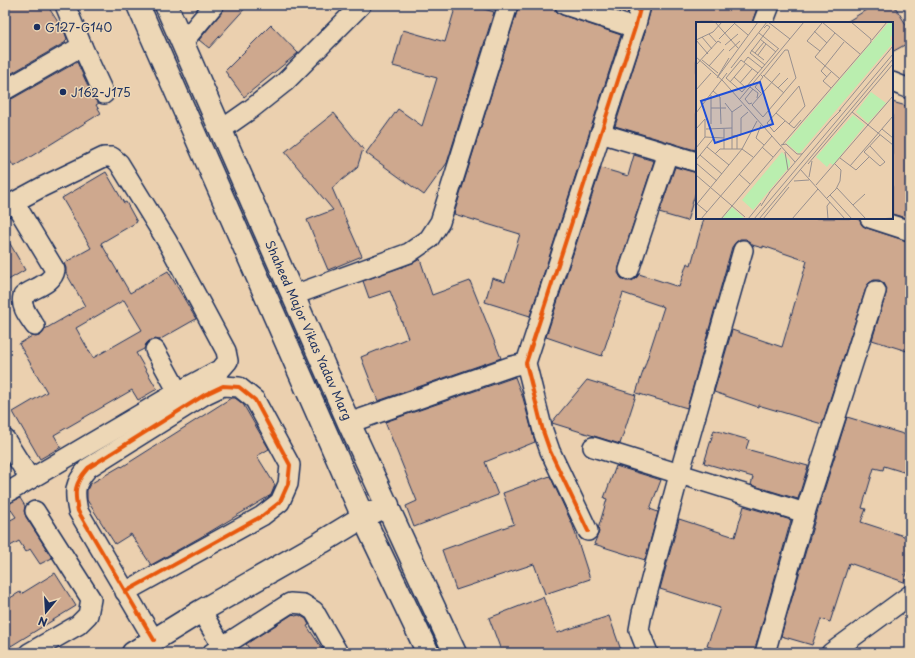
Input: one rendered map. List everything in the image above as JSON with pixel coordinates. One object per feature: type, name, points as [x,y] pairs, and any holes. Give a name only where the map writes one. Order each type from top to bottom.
[{"type":"main road","name":"Shaheed Major Vikas Yadav Marg","points":[[138,5],[363,517],[428,653]]},
{"type":"main road","name":"Shaheed Major Vikas Yadav Marg","points":[[166,5],[349,423],[456,653]]},
{"type":"main road","points":[[133,653],[201,611],[363,517],[388,505]]},
{"type":"street","points":[[65,5],[104,94]]},
{"type":"street","points":[[183,42],[214,5]]},
{"type":"street","points":[[221,130],[285,82],[360,5]]},
{"type":"street","points":[[294,295],[409,253],[429,239],[440,222],[508,5]]},
{"type":"street","points":[[588,531],[550,451],[543,431],[526,363],[635,28],[641,5]]},
{"type":"street","points":[[763,22],[770,5]]},
{"type":"street","points":[[570,6],[635,28]]},
{"type":"street","points":[[5,90],[82,46]]},
{"type":"street","points":[[600,133],[696,162]]},
{"type":"street","points":[[629,270],[668,153]]},
{"type":"street","points":[[5,494],[178,392],[221,369],[228,361],[226,351],[167,241],[119,163],[112,157],[104,157],[10,205],[55,270],[54,275],[50,280],[23,296],[21,301],[24,309],[35,326]]},
{"type":"street","points":[[873,219],[910,231]]},
{"type":"street","points":[[648,653],[639,630],[642,612],[679,474],[743,250]]},
{"type":"street","points":[[764,653],[805,513],[876,291]]},
{"type":"street","points":[[155,350],[178,392]]},
{"type":"street","points":[[349,423],[504,369],[526,363]]},
{"type":"street","points":[[125,592],[262,516],[280,502],[288,484],[290,465],[255,400],[239,387],[223,386],[206,394],[88,468],[78,480],[75,496],[78,511],[125,592],[154,640]]},
{"type":"street","points":[[5,439],[30,479]]},
{"type":"street","points":[[593,447],[805,513]]},
{"type":"street","points":[[29,653],[78,626],[88,614],[91,599],[35,510]]},
{"type":"street","points":[[831,653],[910,595]]},
{"type":"street","points":[[201,611],[220,651],[290,603],[303,604],[314,611],[338,653]]},
{"type":"building","name":"G127-G140","points":[[5,5],[47,5],[65,33],[67,39],[65,41],[66,42],[5,77]]},
{"type":"building","points":[[225,5],[248,5],[209,48],[199,40],[222,12]]},
{"type":"building","points":[[456,5],[471,5],[494,12],[447,163],[424,195],[366,153],[398,109],[422,126],[437,78],[393,66],[403,30],[445,42]]},
{"type":"building","points":[[519,5],[551,5],[554,6],[557,12],[562,15],[621,35],[530,316],[485,302],[492,278],[505,282],[520,234],[454,214]]},
{"type":"building","points":[[600,5],[630,5],[627,14]]},
{"type":"building","points":[[652,5],[758,5],[752,22],[696,22],[695,150],[615,126]]},
{"type":"building","points":[[874,5],[894,5],[910,31],[910,42],[893,51],[893,22],[847,22]]},
{"type":"building","points":[[271,25],[298,53],[244,97],[225,71]]},
{"type":"building","points":[[77,62],[94,99],[99,103],[96,105],[101,113],[14,167],[10,161],[5,165],[5,101],[10,100]]},
{"type":"building","points":[[893,102],[910,107],[910,219],[893,214]]},
{"type":"building","points":[[334,113],[363,149],[357,168],[332,188],[362,256],[328,270],[307,220],[333,210],[285,152]]},
{"type":"building","points":[[634,155],[654,161],[619,267],[618,273],[621,278],[626,281],[632,281],[639,274],[679,287],[687,263],[691,265],[704,219],[859,219],[862,225],[867,228],[910,242],[910,352],[872,340],[887,289],[884,283],[879,280],[874,280],[869,283],[866,288],[822,424],[758,405],[758,407],[714,392],[732,330],[782,347],[807,261],[763,246],[763,248],[752,245],[746,239],[740,239],[732,247],[687,408],[636,393],[664,307],[623,293],[602,356],[546,337],[601,168],[628,176]]},
{"type":"building","points":[[675,167],[696,173],[696,191],[687,221],[659,213]]},
{"type":"building","points":[[106,172],[137,222],[101,243],[130,293],[168,271],[196,319],[159,340],[155,339],[149,341],[144,349],[136,353],[157,389],[138,400],[132,390],[54,435],[61,447],[40,459],[13,412],[47,392],[19,344],[32,336],[36,337],[41,335],[45,329],[85,306],[66,273],[64,263],[91,248],[62,198]],"holes":[[[124,300],[142,330],[93,358],[76,328]]]},
{"type":"building","points":[[5,235],[25,270],[5,282]]},
{"type":"building","points":[[420,259],[432,295],[470,281],[501,358],[378,401],[361,357],[408,338],[390,291],[369,298],[363,281],[413,263]]},
{"type":"building","points":[[515,377],[523,398],[535,442],[485,462],[498,495],[414,527],[406,506],[417,501],[385,422]]},
{"type":"building","points":[[587,380],[636,395],[620,444],[552,423]]},
{"type":"building","points":[[231,398],[235,398],[243,404],[269,449],[257,456],[275,485],[271,495],[151,565],[131,534],[115,544],[87,500],[87,490],[90,484],[121,466],[122,467]]},
{"type":"building","points":[[847,417],[910,436],[910,474],[884,466],[883,470],[874,468],[862,508],[866,509],[861,522],[910,538],[910,564],[904,582],[849,563],[830,622],[821,619],[812,645],[781,636]]},
{"type":"building","points":[[714,430],[749,440],[746,449],[808,466],[798,499],[751,485],[753,477],[704,463]]},
{"type":"building","points":[[616,466],[661,480],[650,509],[658,512],[645,560],[594,544],[599,532],[598,529],[607,499],[604,498]]},
{"type":"building","points":[[550,476],[573,526],[590,579],[545,594],[534,564],[456,590],[442,550],[514,524],[503,493]]},
{"type":"building","points":[[20,498],[25,506],[24,511],[26,517],[52,558],[40,564],[30,549],[26,552],[19,541],[5,549],[5,523],[16,517],[7,504]]},
{"type":"building","points":[[744,506],[791,520],[754,653],[728,653],[707,646],[720,608],[660,589],[679,519],[735,537]]},
{"type":"building","points":[[55,573],[76,606],[11,646],[5,636],[5,601],[20,592],[21,594]]},
{"type":"building","points":[[543,597],[557,633],[609,616],[622,653],[502,653],[489,618]]},
{"type":"building","points":[[293,614],[295,616],[299,615],[306,619],[309,625],[307,626],[325,653],[252,653],[246,644]]},
{"type":"cycle path","points":[[588,531],[550,451],[543,431],[526,363],[635,28],[641,5]]},
{"type":"cycle path","points":[[125,592],[262,516],[280,502],[288,484],[290,465],[255,400],[239,387],[223,386],[206,394],[88,468],[83,474],[76,488],[78,511],[154,640]]},
{"type":"place","name":"G127-G140","points":[[37,27]]},
{"type":"place","name":"J162-J175","points":[[63,92]]}]
